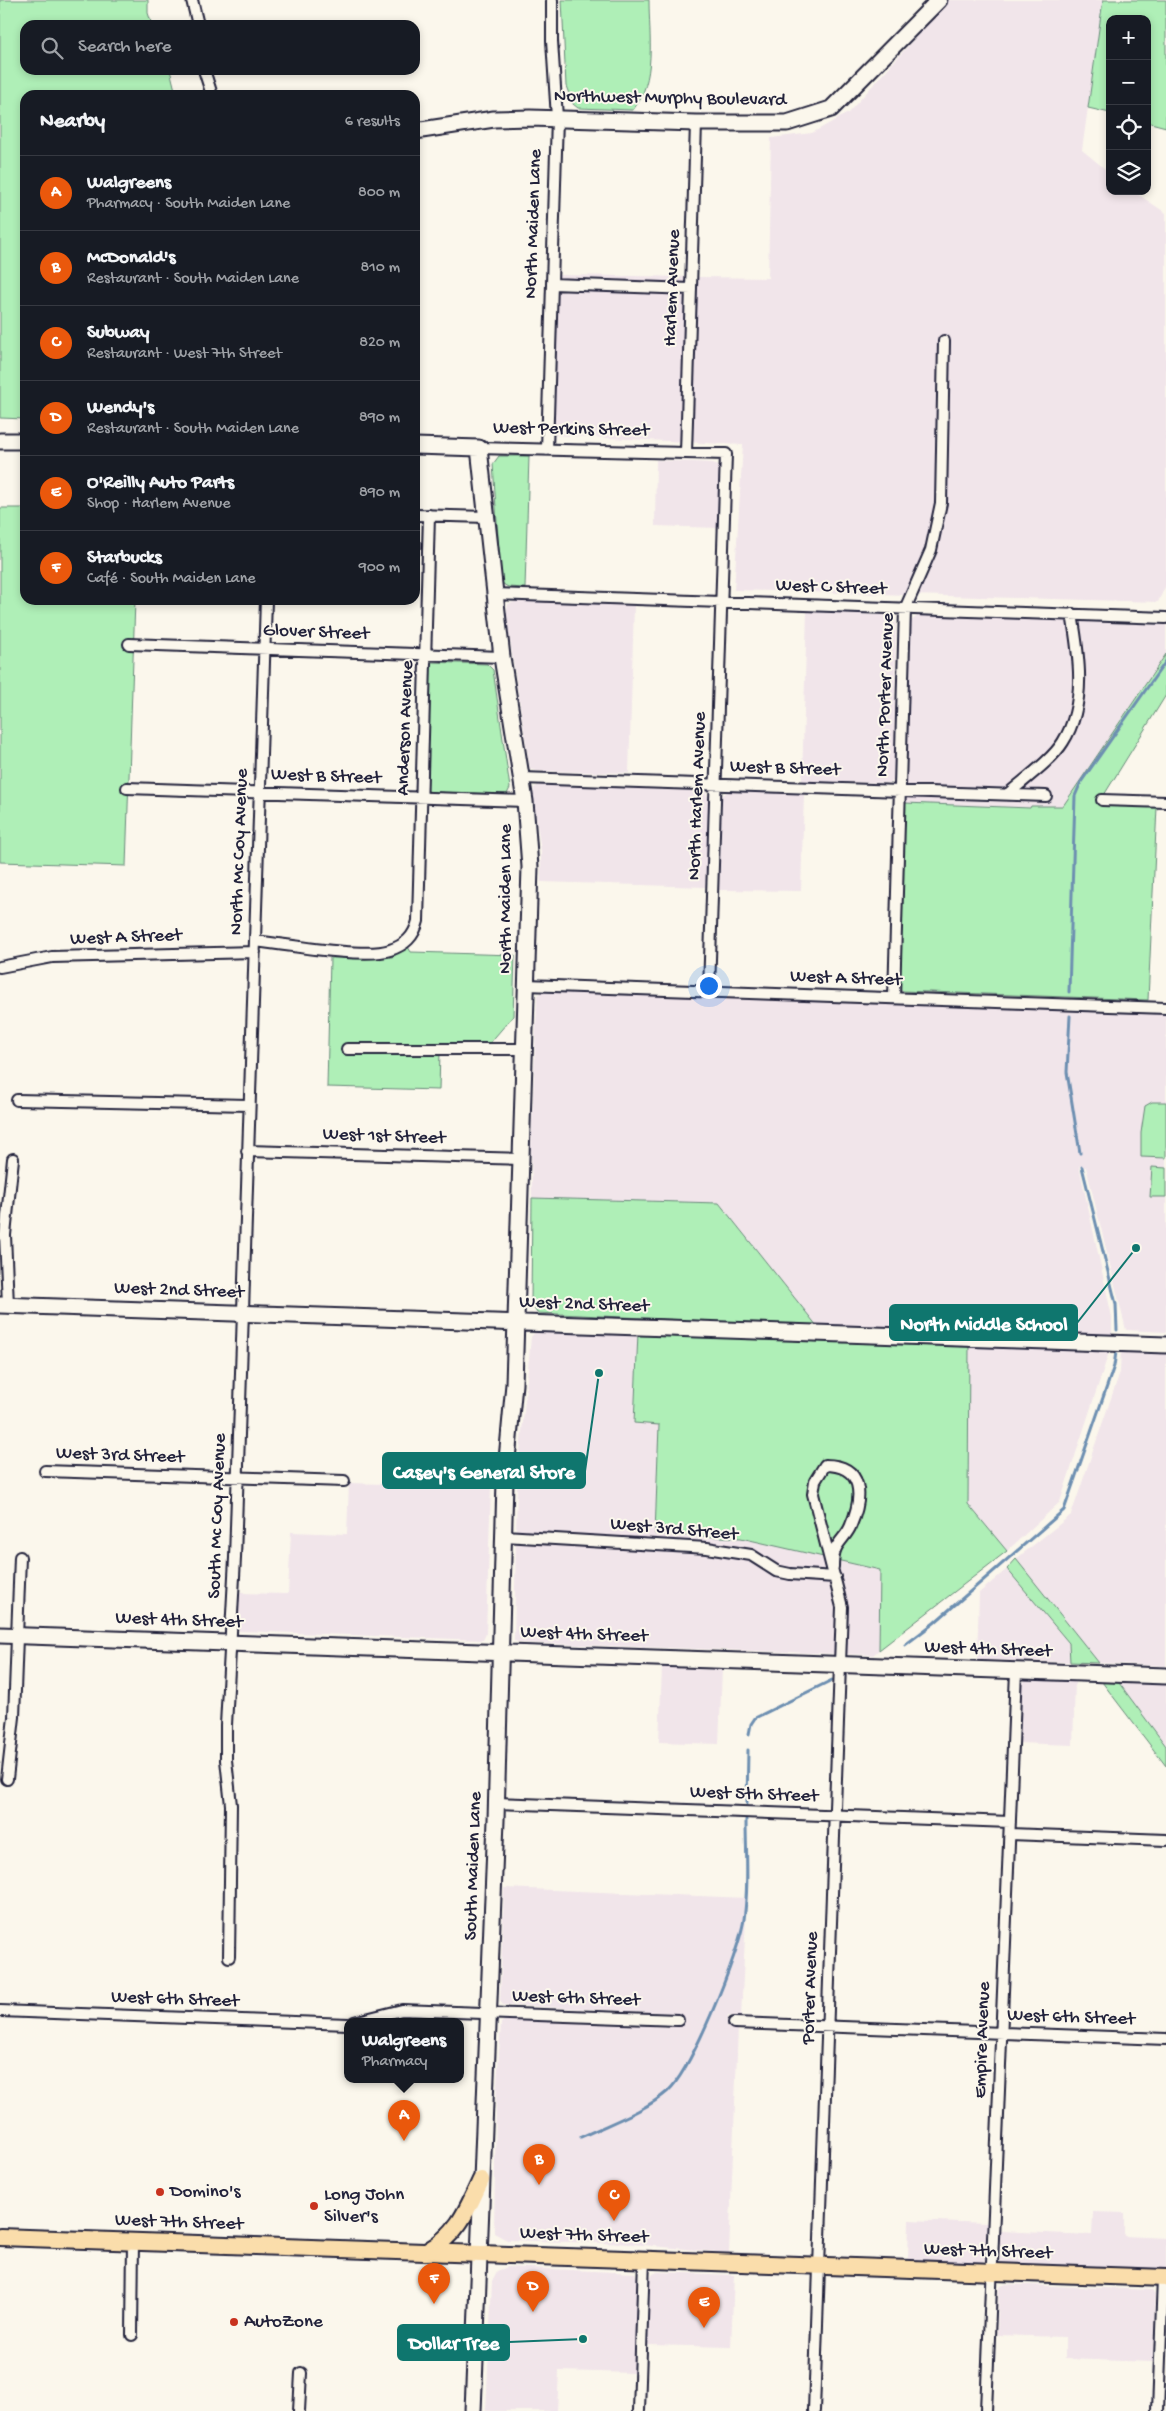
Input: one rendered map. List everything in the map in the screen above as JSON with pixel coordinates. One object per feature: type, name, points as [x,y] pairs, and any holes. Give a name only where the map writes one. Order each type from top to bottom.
[{"type":"main road","points":[[428,2251],[444,2241],[460,2223],[481,2180]]},
{"type":"main road","name":"West 7th Street","points":[[0,2237],[1164,2278]]},
{"type":"street","points":[[192,0],[197,20]]},
{"type":"street","name":"North Maiden Lane","points":[[547,450],[557,118],[552,41],[552,0]]},
{"type":"street","name":"Northwest Murphy Boulevard","points":[[420,130],[494,119],[557,118],[787,124],[831,109],[939,0]]},
{"type":"street","points":[[206,75],[210,90]]},
{"type":"street","name":"Harlem Avenue","points":[[686,453],[696,123]]},
{"type":"street","points":[[552,284],[691,289]]},
{"type":"street","name":"North Porter Avenue","points":[[894,998],[905,609],[931,550],[941,502],[944,340]]},
{"type":"street","points":[[0,440],[20,440]]},
{"type":"street","name":"West Perkins Street","points":[[420,446],[726,454],[722,602]]},
{"type":"street","name":"North Maiden Lane","points":[[479,448],[502,657],[525,801],[530,867],[516,1323]]},
{"type":"street","points":[[420,515],[487,517]]},
{"type":"street","name":"Anderson Avenue","points":[[410,939],[418,922],[429,515]]},
{"type":"street","name":"West C Street","points":[[495,594],[1166,618]]},
{"type":"street","name":"North Harlem Avenue","points":[[709,991],[722,602]]},
{"type":"street","name":"North Mc Coy Avenue","points":[[249,1105],[266,605]]},
{"type":"street","points":[[1008,794],[1057,750],[1069,731],[1079,685],[1078,657],[1072,614]]},
{"type":"street","name":"Glover Street","points":[[129,644],[502,657]]},
{"type":"street","name":"West B Street","points":[[522,778],[1046,796]]},
{"type":"street","name":"West B Street","points":[[127,788],[525,801]]},
{"type":"street","points":[[1102,800],[1166,802]]},
{"type":"street","name":"West A Street","points":[[0,967],[52,957],[255,946],[380,952],[391,950],[410,939]]},
{"type":"street","name":"West A Street","points":[[526,985],[1166,1008]]},
{"type":"street","points":[[347,1049],[524,1049]]},
{"type":"street","points":[[17,1100],[249,1105]]},
{"type":"street","name":"South Mc Coy Avenue","points":[[229,1957],[231,1805],[226,1760],[249,1105]]},
{"type":"street","name":"West 1st Street","points":[[247,1151],[521,1158]]},
{"type":"street","points":[[4,1305],[5,1235],[13,1159]]},
{"type":"street","name":"West 2nd Street","points":[[4,1305],[1166,1346]]},
{"type":"street","name":"South Maiden Lane","points":[[473,2411],[497,1803],[505,1481],[514,1384],[516,1323]]},
{"type":"street","name":"Porter Avenue","points":[[814,2411],[842,1607],[814,1494],[814,1481],[825,1465],[835,1465],[852,1473],[858,1482],[859,1488],[856,1510],[851,1525],[837,1547],[834,1572]]},
{"type":"street","name":"West 3rd Street","points":[[45,1471],[344,1481]]},
{"type":"street","name":"West 3rd Street","points":[[504,1536],[707,1548],[751,1554],[776,1571],[790,1574],[834,1572]]},
{"type":"street","points":[[7,1779],[14,1717],[20,1557]]},
{"type":"street","name":"West 4th Street","points":[[0,1634],[1166,1676]]},
{"type":"street","name":"Empire Avenue","points":[[986,2411],[1016,1671]]},
{"type":"street","name":"West 5th Street","points":[[497,1803],[1010,1822]]},
{"type":"street","points":[[1010,1834],[1166,1840]]},
{"type":"street","name":"West 6th Street","points":[[370,2018],[402,2010],[678,2020]]},
{"type":"street","name":"West 6th Street","points":[[0,2011],[344,2024]]},
{"type":"street","name":"West 6th Street","points":[[734,2022],[1166,2039]]},
{"type":"street","points":[[132,2335],[134,2241]]},
{"type":"street","points":[[639,2411],[644,2259]]},
{"type":"street","points":[[1158,2411],[1164,2278]]},
{"type":"street","points":[[299,2411],[301,2373]]},
{"type":"shaded area","points":[[949,0],[1103,0],[1082,150],[1106,170],[1106,195],[1139,195],[1166,213],[1166,585],[1158,602],[734,590],[743,445],[551,435],[557,275],[768,278],[771,138],[812,133],[848,113]]},
{"type":"shaded area","points":[[656,460],[713,463],[719,466],[719,528],[655,526]]},
{"type":"shaded area","points":[[517,601],[634,605],[629,773],[537,771],[530,769],[506,615],[508,604]]},
{"type":"shaded area","points":[[807,611],[896,616],[894,778],[891,783],[802,781]]},
{"type":"shaded area","points":[[919,615],[1166,625],[1166,654],[1063,806],[1031,806],[1031,808],[905,803],[911,621]]},
{"type":"shaded area","points":[[539,785],[705,791],[709,799],[706,887],[541,882],[541,852],[533,795],[534,788]]},
{"type":"shaded area","points":[[728,791],[804,794],[801,891],[719,890],[722,796]]},
{"type":"shaded area","points":[[542,992],[1166,1014],[1166,1332],[1126,1330],[1086,1167],[1079,1166],[1112,1317],[1112,1336],[817,1326],[719,1203],[532,1198],[531,1148],[537,995]]},
{"type":"shaded area","points":[[535,1332],[638,1333],[634,1423],[659,1424],[655,1534],[741,1538],[881,1570],[879,1650],[873,1655],[521,1643],[514,1641],[517,1484],[531,1337]]},
{"type":"shaded area","points":[[969,1344],[1110,1349],[1060,1502],[1007,1551],[968,1504]]},
{"type":"shaded area","points":[[1121,1350],[1166,1352],[1166,1666],[1099,1663],[1016,1559],[1071,1515],[1120,1372]]},
{"type":"shaded area","points":[[349,1483],[491,1487],[486,1634],[483,1640],[239,1631],[238,1593],[288,1594],[291,1532],[347,1534]]},
{"type":"shaded area","points":[[1007,1569],[1069,1643],[1070,1662],[977,1660],[979,1593]]},
{"type":"shaded area","points":[[662,1667],[722,1669],[719,1744],[659,1742]]},
{"type":"shaded area","points":[[1026,1680],[1075,1681],[1073,1745],[1018,1743],[1020,1684]]},
{"type":"shaded area","points":[[1119,1683],[1166,1684],[1166,1746]]},
{"type":"shaded area","points":[[504,1888],[747,1898],[741,2016],[728,2016],[727,2027],[738,2028],[729,2253],[631,2244],[507,2240],[494,2233],[496,2099],[501,2023],[506,2020],[673,2027],[674,2013],[503,2005],[500,2000]]},
{"type":"shaded area","points":[[1093,2212],[1124,2213],[1124,2236],[1166,2238],[1166,2269],[1006,2264],[1000,2261],[1000,2231],[1092,2235]]},
{"type":"shaded area","points":[[909,2220],[987,2223],[985,2260],[980,2263],[908,2260]]},
{"type":"shaded area","points":[[508,2267],[635,2273],[638,2282],[634,2373],[559,2371],[557,2411],[486,2411],[492,2281],[497,2271]]},
{"type":"shaded area","points":[[658,2272],[734,2275],[731,2347],[648,2345],[650,2279],[653,2274]]},
{"type":"shaded area","points":[[1006,2284],[1152,2290],[1155,2294],[1153,2362],[1065,2359],[1065,2337],[997,2335],[999,2290],[1001,2286]]},
{"type":"green space","points":[[0,0],[148,0],[148,13],[150,20],[20,20],[20,75],[171,75],[175,90],[20,90],[20,419],[0,418]]},
{"type":"green space","points":[[562,0],[649,0],[649,72],[641,98],[633,110],[578,108],[573,104],[566,86]]},
{"type":"green space","points":[[1103,0],[1166,0],[1166,127],[1151,123],[1151,15],[1106,15],[1106,112],[1088,108]]},
{"type":"green space","points":[[499,456],[529,456],[525,588],[508,587],[501,580],[493,464]]},
{"type":"green space","points":[[0,508],[20,508],[20,605],[135,605],[126,866],[0,862]]},
{"type":"green space","points":[[1166,654],[1166,695],[1104,795],[1100,806],[1157,807],[1148,1000],[903,991],[900,989],[905,803],[1030,808],[1031,806],[1063,806]]},
{"type":"green space","points":[[429,662],[487,664],[493,670],[510,788],[507,794],[427,792]]},
{"type":"green space","points":[[408,947],[411,952],[515,955],[513,1016],[489,1044],[440,1051],[439,1090],[327,1087],[330,958],[392,957]]},
{"type":"green space","points":[[1152,1102],[1166,1102],[1166,1158],[1141,1157],[1141,1133],[1145,1106]]},
{"type":"green space","points":[[1152,1167],[1166,1168],[1166,1197],[1150,1197]]},
{"type":"green space","points":[[532,1198],[719,1203],[817,1326],[537,1313],[531,1304]]},
{"type":"green space","points":[[638,1333],[969,1344],[968,1504],[1007,1551],[879,1650],[880,1570],[741,1538],[655,1534],[659,1425],[634,1423]]},
{"type":"green space","points":[[1016,1559],[1099,1663],[1070,1662],[1069,1643],[1007,1569]]},
{"type":"green space","points":[[1102,1682],[1119,1683],[1166,1746],[1166,1766]]},
{"type":"waterway","points":[[1069,992],[1075,796],[1081,782],[1166,661]]},
{"type":"waterway","points":[[1070,1016],[1067,1072],[1080,1153]]},
{"type":"waterway","points":[[1082,1167],[1116,1304],[1117,1330]]},
{"type":"waterway","points":[[905,1645],[934,1623],[1064,1510],[1114,1366],[1116,1352]]},
{"type":"waterway","points":[[749,1734],[751,1724],[755,1718],[832,1680]]},
{"type":"waterway","points":[[747,1804],[748,1750]]},
{"type":"waterway","points":[[581,2137],[638,2111],[659,2098],[678,2079],[689,2060],[724,1983],[744,1919],[747,1870],[746,1820]]},
{"type":"place","name":"North Middle School","points":[[1136,1248]]},
{"type":"place","name":"Casey's General Store","points":[[599,1373]]},
{"type":"place","name":"Walgreens","points":[[404,2141]]},
{"type":"place","name":"McDonald's","points":[[539,2185]]},
{"type":"place","name":"Domino's","points":[[160,2192]]},
{"type":"place","name":"Long John Silver's","points":[[314,2206]]},
{"type":"place","name":"Subway","points":[[614,2221]]},
{"type":"place","name":"Starbucks","points":[[434,2304]]},
{"type":"place","name":"Wendy's","points":[[533,2312]]},
{"type":"place","name":"AutoZone","points":[[234,2322]]},
{"type":"place","name":"O'Reilly Auto Parts","points":[[704,2328]]},
{"type":"place","name":"Dollar Tree","points":[[583,2339]]}]
